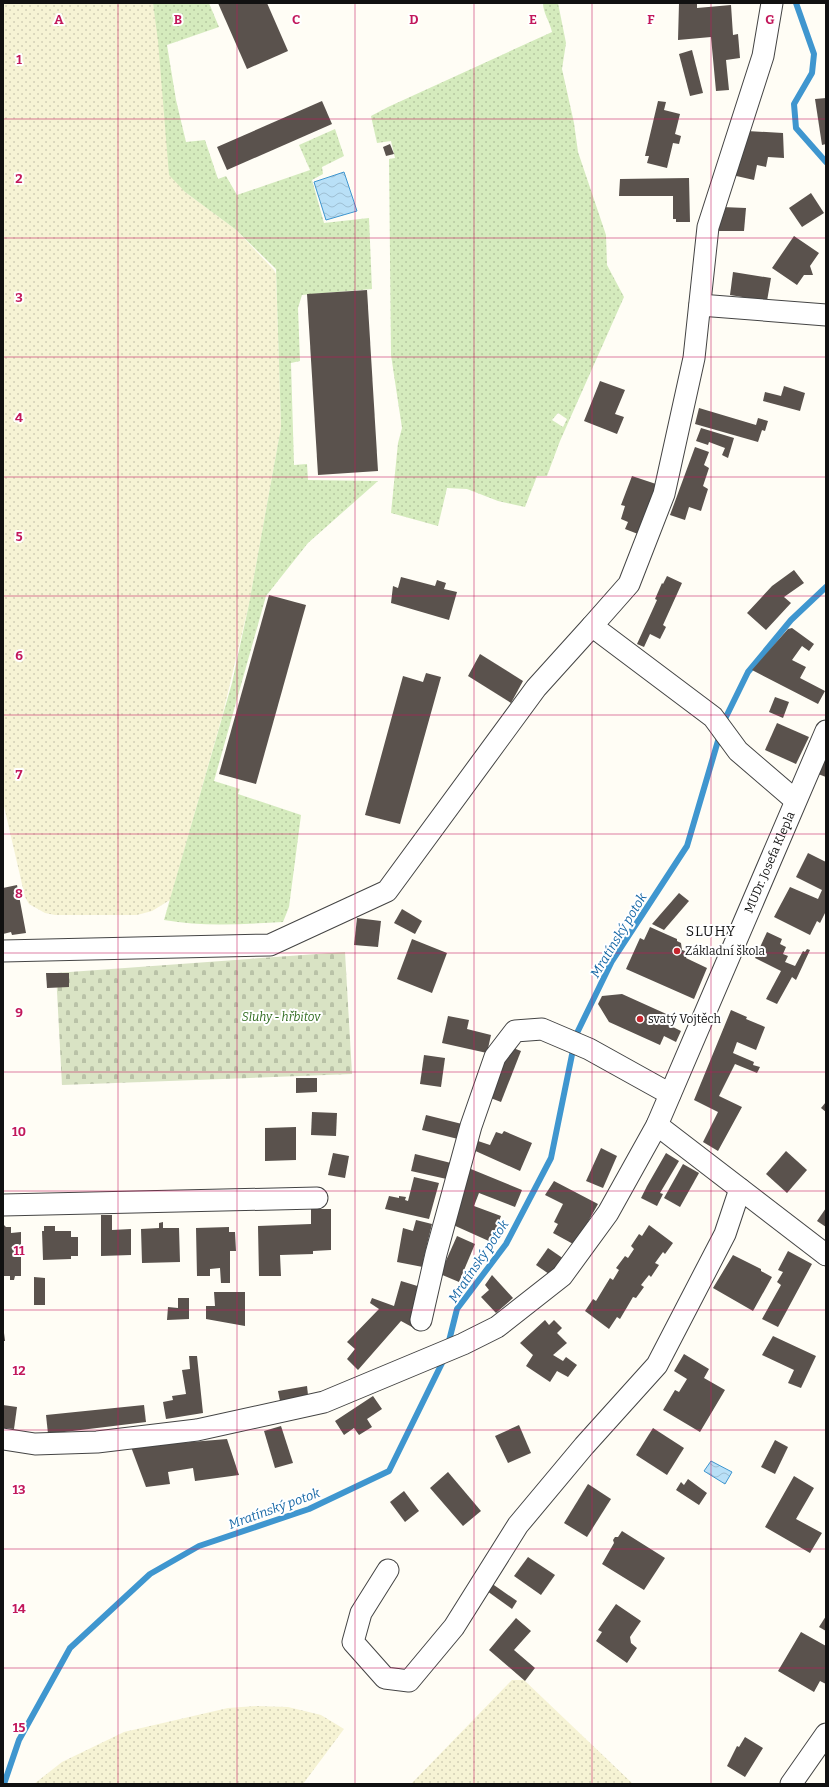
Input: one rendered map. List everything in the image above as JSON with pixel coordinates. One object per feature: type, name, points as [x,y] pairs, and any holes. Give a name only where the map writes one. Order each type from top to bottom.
[{"type":"street","points":[[3,951],[270,946],[387,891],[536,688],[629,584],[664,494],[694,358],[708,227],[763,56],[772,3]]},
{"type":"street","points":[[700,305],[826,315]]},
{"type":"street","points":[[592,626],[713,717],[738,751],[795,800]]},
{"type":"street","name":"MUDr. Josefa Klepla","points":[[3,1439],[35,1444],[97,1442],[197,1430],[324,1402],[463,1344],[497,1327],[562,1276],[608,1213],[657,1125],[795,800],[826,731]]},
{"type":"street","points":[[421,1320],[436,1254],[471,1126],[495,1057],[515,1031],[542,1029],[589,1049],[670,1094]]},
{"type":"street","points":[[657,1125],[826,1255]]},
{"type":"street","points":[[388,1570],[361,1613],[352,1642],[385,1678],[409,1681],[454,1627],[518,1525],[584,1446],[657,1365],[726,1234],[740,1189]]},
{"type":"street","points":[[3,1205],[317,1198]]},
{"type":"street","points":[[792,1784],[826,1734]]},
{"type":"shaded area","points":[[3,3],[153,3],[185,192],[235,229],[274,270],[276,274],[281,427],[249,604],[223,713],[170,900],[152,911],[137,915],[55,915],[45,913],[29,904],[25,897],[3,802]]},
{"type":"shaded area","points":[[512,1680],[524,1680],[633,1784],[411,1784]]},
{"type":"shaded area","points":[[256,1706],[288,1707],[321,1715],[344,1729],[303,1784],[34,1784],[62,1762],[124,1732],[228,1708]]},
{"type":"green space","points":[[153,3],[209,3],[219,27],[167,45],[176,100],[186,142],[205,140],[218,179],[226,176],[237,195],[310,170],[299,145],[335,129],[344,156],[322,167],[323,174],[312,180],[324,223],[369,218],[372,289],[302,295],[298,308],[300,361],[291,363],[294,465],[307,464],[308,480],[378,481],[308,543],[266,596],[214,781],[240,789],[238,794],[301,815],[289,907],[283,922],[194,924],[164,920],[232,683],[249,604],[281,427],[276,269],[235,229],[185,192],[169,175],[158,41]]},
{"type":"green space","points":[[543,3],[558,3],[566,43],[562,69],[574,123],[578,152],[606,235],[607,265],[624,297],[560,441],[547,476],[537,476],[525,507],[498,501],[467,489],[447,488],[438,526],[391,513],[398,443],[402,428],[391,355],[389,159],[395,158],[391,141],[377,143],[371,116],[552,32]],"holes":[[[558,413],[567,419],[563,427],[552,420]]]},
{"type":"green space","name":"Sluhy - hřbitov","points":[[345,952],[352,1074],[62,1085],[56,973]]},
{"type":"water","points":[[344,172],[357,211],[326,220],[314,182]]},
{"type":"water","points":[[711,1461],[732,1472],[725,1484],[704,1471]]},
{"type":"building","points":[[218,3],[267,3],[288,51],[247,69]]},
{"type":"building","points":[[679,3],[697,3],[697,8],[731,5],[733,35],[738,34],[740,58],[726,60],[729,90],[716,91],[711,37],[678,40]]},
{"type":"building","points":[[692,50],[703,93],[690,96],[679,54]]},
{"type":"building","points":[[826,98],[826,144],[822,145],[815,99]]},
{"type":"building","points":[[322,101],[332,124],[227,170],[217,147]]},
{"type":"building","points":[[658,101],[666,102],[664,110],[680,114],[675,134],[681,136],[679,144],[673,143],[667,168],[647,163],[649,156],[645,156]]},
{"type":"building","points":[[747,131],[783,133],[784,158],[768,157],[766,167],[757,165],[754,180],[732,175]]},
{"type":"building","points":[[390,144],[394,154],[386,156],[383,147]]},
{"type":"building","points":[[689,178],[690,222],[676,222],[676,219],[673,219],[673,196],[619,196],[620,179]]},
{"type":"building","points":[[811,193],[824,213],[802,227],[789,208]]},
{"type":"building","points":[[722,207],[746,208],[744,231],[717,231]]},
{"type":"building","points":[[794,236],[819,253],[810,266],[813,275],[804,275],[797,285],[772,268]]},
{"type":"building","points":[[733,272],[771,278],[767,301],[730,295]]},
{"type":"building","points":[[367,290],[378,471],[318,475],[307,294]]},
{"type":"building","points":[[600,381],[625,390],[615,414],[624,417],[617,434],[584,421]]},
{"type":"building","points":[[784,386],[805,393],[800,411],[763,401],[765,392],[781,396]]},
{"type":"building","points":[[699,408],[756,425],[758,418],[768,421],[765,431],[762,430],[758,442],[695,424]]},
{"type":"building","points":[[701,428],[734,438],[728,458],[722,455],[725,448],[709,442],[708,445],[696,441]]},
{"type":"building","points":[[695,447],[709,452],[704,465],[709,468],[703,486],[708,489],[701,511],[689,507],[685,520],[670,515]]},
{"type":"building","points":[[632,476],[656,484],[638,534],[625,529],[628,522],[621,519],[625,506],[621,505]]},
{"type":"building","points":[[794,570],[804,583],[784,597],[791,603],[766,630],[747,613],[772,586]]},
{"type":"building","points":[[667,576],[682,583],[663,625],[666,627],[660,639],[650,634],[644,647],[637,644],[657,600],[655,599],[662,583],[663,584]]},
{"type":"building","points":[[401,577],[435,586],[437,580],[446,583],[444,589],[457,592],[449,620],[391,603],[393,586],[398,588]]},
{"type":"building","points":[[269,595],[306,605],[256,784],[219,774]]},
{"type":"building","points":[[792,628],[814,644],[809,651],[802,646],[792,660],[806,667],[800,678],[825,691],[818,704],[752,670],[788,629]]},
{"type":"building","points":[[480,654],[523,681],[511,703],[468,676]]},
{"type":"building","points":[[426,673],[441,677],[400,824],[365,815],[403,676],[423,682]]},
{"type":"building","points":[[775,697],[789,702],[783,718],[769,712]]},
{"type":"building","points":[[777,723],[809,737],[796,764],[765,750]]},
{"type":"building","points":[[826,757],[826,777],[818,774]]},
{"type":"building","points":[[808,853],[826,862],[826,911],[820,923],[817,921],[810,935],[774,917],[790,887],[818,899],[822,890],[796,877]]},
{"type":"building","points":[[17,885],[26,933],[12,935],[11,932],[3,934],[3,888]]},
{"type":"building","points":[[679,893],[689,901],[664,930],[652,924]]},
{"type":"building","points":[[402,909],[422,921],[415,934],[394,923]]},
{"type":"building","points":[[357,918],[381,921],[378,947],[354,945]]},
{"type":"building","points":[[650,927],[677,939],[677,941],[681,943],[682,950],[688,952],[686,958],[707,968],[694,999],[626,969],[640,938],[644,940]]},
{"type":"building","points":[[767,932],[782,939],[780,944],[786,947],[783,954],[788,956],[785,962],[795,966],[803,951],[805,952],[807,949],[810,950],[796,980],[792,977],[777,1004],[766,999],[781,971],[755,958]]},
{"type":"building","points":[[412,939],[447,953],[432,993],[397,979]]},
{"type":"building","points":[[46,973],[69,973],[69,987],[47,988]]},
{"type":"building","name":"svatý Vojtěch","points":[[622,994],[673,1017],[669,1025],[681,1031],[676,1042],[664,1036],[660,1045],[609,1022],[598,1004],[602,996]]},
{"type":"building","points":[[731,1010],[747,1017],[746,1019],[765,1027],[756,1050],[737,1042],[733,1053],[754,1062],[753,1065],[760,1067],[757,1073],[735,1064],[719,1096],[742,1107],[718,1151],[703,1142],[718,1112],[694,1100]]},
{"type":"building","points":[[448,1016],[469,1020],[467,1029],[491,1035],[487,1053],[442,1043]]},
{"type":"building","points":[[508,1046],[521,1051],[501,1102],[488,1097]]},
{"type":"building","points":[[424,1055],[445,1058],[441,1087],[420,1084]]},
{"type":"building","points":[[296,1078],[317,1078],[317,1092],[296,1093]]},
{"type":"building","points":[[826,1102],[826,1112],[821,1108]]},
{"type":"building","points":[[312,1112],[337,1113],[336,1136],[311,1135]]},
{"type":"building","points":[[426,1115],[466,1125],[462,1140],[422,1130]]},
{"type":"building","points":[[296,1127],[296,1160],[265,1161],[265,1128]]},
{"type":"building","points":[[504,1131],[532,1143],[520,1171],[471,1149],[475,1140],[490,1145],[496,1132],[502,1134]]},
{"type":"building","points":[[601,1148],[617,1156],[603,1188],[586,1181]]},
{"type":"building","points":[[786,1151],[807,1170],[787,1193],[766,1174]]},
{"type":"building","points":[[333,1153],[349,1156],[345,1178],[328,1175]]},
{"type":"building","points":[[666,1153],[679,1161],[660,1193],[663,1194],[657,1206],[641,1198]]},
{"type":"building","points":[[415,1154],[455,1164],[451,1180],[411,1171]]},
{"type":"building","points":[[683,1164],[699,1173],[680,1207],[664,1198]]},
{"type":"building","points":[[466,1167],[522,1190],[515,1207],[479,1193],[474,1206],[501,1216],[491,1242],[451,1224]]},
{"type":"building","points":[[414,1177],[439,1183],[429,1219],[385,1209],[389,1196],[399,1198],[399,1196],[406,1197],[405,1200],[408,1201]]},
{"type":"building","points":[[554,1181],[598,1204],[575,1245],[553,1233],[558,1224],[554,1222],[563,1204],[545,1195]]},
{"type":"building","points":[[826,1208],[826,1227],[817,1221]]},
{"type":"building","points":[[311,1209],[331,1209],[331,1250],[313,1251],[313,1254],[280,1255],[281,1276],[259,1276],[258,1226],[311,1224]]},
{"type":"building","points":[[101,1215],[112,1215],[112,1230],[131,1229],[131,1255],[101,1256]]},
{"type":"building","points":[[416,1220],[432,1224],[423,1261],[430,1263],[428,1268],[397,1262],[403,1228],[413,1231]]},
{"type":"building","points":[[163,1222],[163,1228],[179,1228],[180,1262],[142,1263],[141,1229],[159,1228],[159,1223]]},
{"type":"building","points":[[3,1224],[6,1227],[11,1227],[11,1233],[21,1232],[21,1276],[15,1276],[14,1280],[10,1280],[10,1276],[3,1276]]},
{"type":"building","points":[[649,1225],[673,1243],[665,1254],[663,1252],[655,1263],[659,1265],[651,1277],[649,1275],[641,1285],[644,1287],[636,1298],[633,1297],[620,1319],[617,1317],[609,1329],[585,1311],[593,1299],[596,1301],[610,1278],[613,1280],[619,1270],[616,1268],[625,1256],[628,1258],[634,1249],[631,1246],[639,1234],[642,1236]]},
{"type":"building","points":[[44,1226],[55,1226],[55,1231],[71,1231],[71,1237],[78,1237],[78,1256],[71,1256],[71,1259],[43,1260],[42,1231],[44,1231]]},
{"type":"building","points":[[229,1227],[229,1232],[235,1232],[236,1251],[230,1251],[230,1283],[221,1283],[220,1268],[210,1269],[210,1276],[197,1276],[196,1228]]},
{"type":"building","points":[[457,1236],[475,1244],[459,1282],[440,1274]]},
{"type":"building","points":[[548,1248],[564,1259],[549,1274],[536,1265]]},
{"type":"building","points":[[788,1251],[812,1264],[778,1327],[762,1319],[781,1285],[777,1282],[783,1272],[778,1270]]},
{"type":"building","points":[[733,1255],[761,1269],[761,1271],[772,1277],[753,1311],[713,1288]]},
{"type":"building","points":[[492,1275],[513,1298],[496,1313],[481,1297],[489,1290],[485,1285]]},
{"type":"building","points":[[34,1277],[45,1278],[45,1305],[34,1305]]},
{"type":"building","points":[[401,1281],[424,1288],[412,1327],[401,1321],[358,1370],[347,1359],[355,1349],[347,1342],[379,1309],[370,1303],[372,1298],[394,1306]]},
{"type":"building","points":[[214,1292],[245,1292],[245,1326],[206,1319],[206,1306],[215,1306]]},
{"type":"building","points":[[178,1298],[189,1298],[189,1319],[167,1320],[168,1307],[178,1308]]},
{"type":"building","points":[[545,1320],[549,1325],[554,1320],[562,1328],[557,1333],[567,1343],[553,1355],[563,1361],[566,1357],[577,1365],[568,1377],[557,1371],[550,1382],[526,1366],[533,1355],[520,1343]]},
{"type":"building","points":[[3,1325],[5,1341],[3,1341]]},
{"type":"building","points":[[773,1336],[816,1356],[801,1388],[788,1383],[794,1370],[762,1355]]},
{"type":"building","points":[[684,1354],[709,1369],[704,1378],[725,1390],[700,1432],[663,1410],[675,1390],[679,1392],[687,1379],[674,1371]]},
{"type":"building","points":[[189,1356],[197,1356],[203,1413],[166,1419],[163,1402],[173,1400],[172,1396],[186,1394],[182,1370],[190,1369]]},
{"type":"building","points":[[307,1386],[308,1395],[280,1401],[278,1391]]},
{"type":"building","points":[[373,1396],[382,1409],[367,1419],[372,1427],[359,1435],[354,1428],[344,1435],[335,1421]]},
{"type":"building","points":[[3,1405],[17,1407],[14,1429],[3,1428]]},
{"type":"building","points":[[144,1405],[146,1422],[48,1434],[46,1415]]},
{"type":"building","points":[[519,1425],[531,1453],[508,1463],[495,1436]]},
{"type":"building","points":[[281,1426],[293,1463],[275,1468],[264,1431]]},
{"type":"building","points":[[653,1428],[684,1448],[667,1475],[636,1455]]},
{"type":"building","points":[[227,1439],[239,1475],[195,1481],[193,1468],[168,1472],[170,1484],[146,1487],[131,1447]]},
{"type":"building","points":[[775,1440],[788,1447],[775,1474],[761,1467]]},
{"type":"building","points":[[448,1472],[481,1511],[463,1526],[430,1488]]},
{"type":"building","points":[[794,1476],[814,1488],[796,1519],[822,1533],[810,1553],[765,1527]]},
{"type":"building","points":[[688,1479],[707,1493],[699,1505],[676,1490],[681,1482],[684,1485]]},
{"type":"building","points":[[588,1484],[611,1499],[587,1537],[564,1523]]},
{"type":"building","points":[[404,1491],[419,1511],[405,1522],[390,1502]]},
{"type":"building","points":[[622,1531],[665,1558],[644,1590],[602,1564],[614,1543],[613,1540],[615,1537],[618,1537]]},
{"type":"building","points":[[528,1557],[555,1575],[541,1595],[514,1576]]},
{"type":"building","points":[[491,1583],[517,1601],[512,1609],[487,1591]]},
{"type":"building","points":[[616,1604],[641,1621],[630,1637],[631,1643],[637,1648],[627,1663],[596,1641],[602,1632],[598,1630]]},
{"type":"building","points":[[826,1616],[826,1631],[819,1627]]},
{"type":"building","points":[[516,1618],[531,1631],[514,1650],[535,1668],[525,1681],[489,1650]]},
{"type":"building","points":[[801,1632],[826,1646],[826,1684],[820,1681],[814,1692],[778,1671]]},
{"type":"building","points":[[745,1737],[763,1748],[745,1777],[727,1766],[737,1746],[739,1747]]},
{"type":"waterway","points":[[796,3],[814,54],[812,73],[794,104],[796,128],[826,162]]},
{"type":"waterway","name":"Mratínský potok","points":[[723,723],[748,672],[791,620],[826,587]]},
{"type":"waterway","name":"Mratínský potok","points":[[448,1345],[457,1309],[506,1244],[551,1158],[576,1035],[612,961],[687,846],[720,734]]},
{"type":"waterway","name":"Mratínský potok","points":[[4,1784],[19,1740],[70,1648],[150,1574],[199,1546],[309,1509],[389,1471],[445,1357]]},
{"type":"place","name":"Základní škola","points":[[677,951]]},
{"type":"place","name":"svatý Vojtěch","points":[[640,1019]]},
{"type":"district","name":"SLUHY","points":[[711,931]]}]
